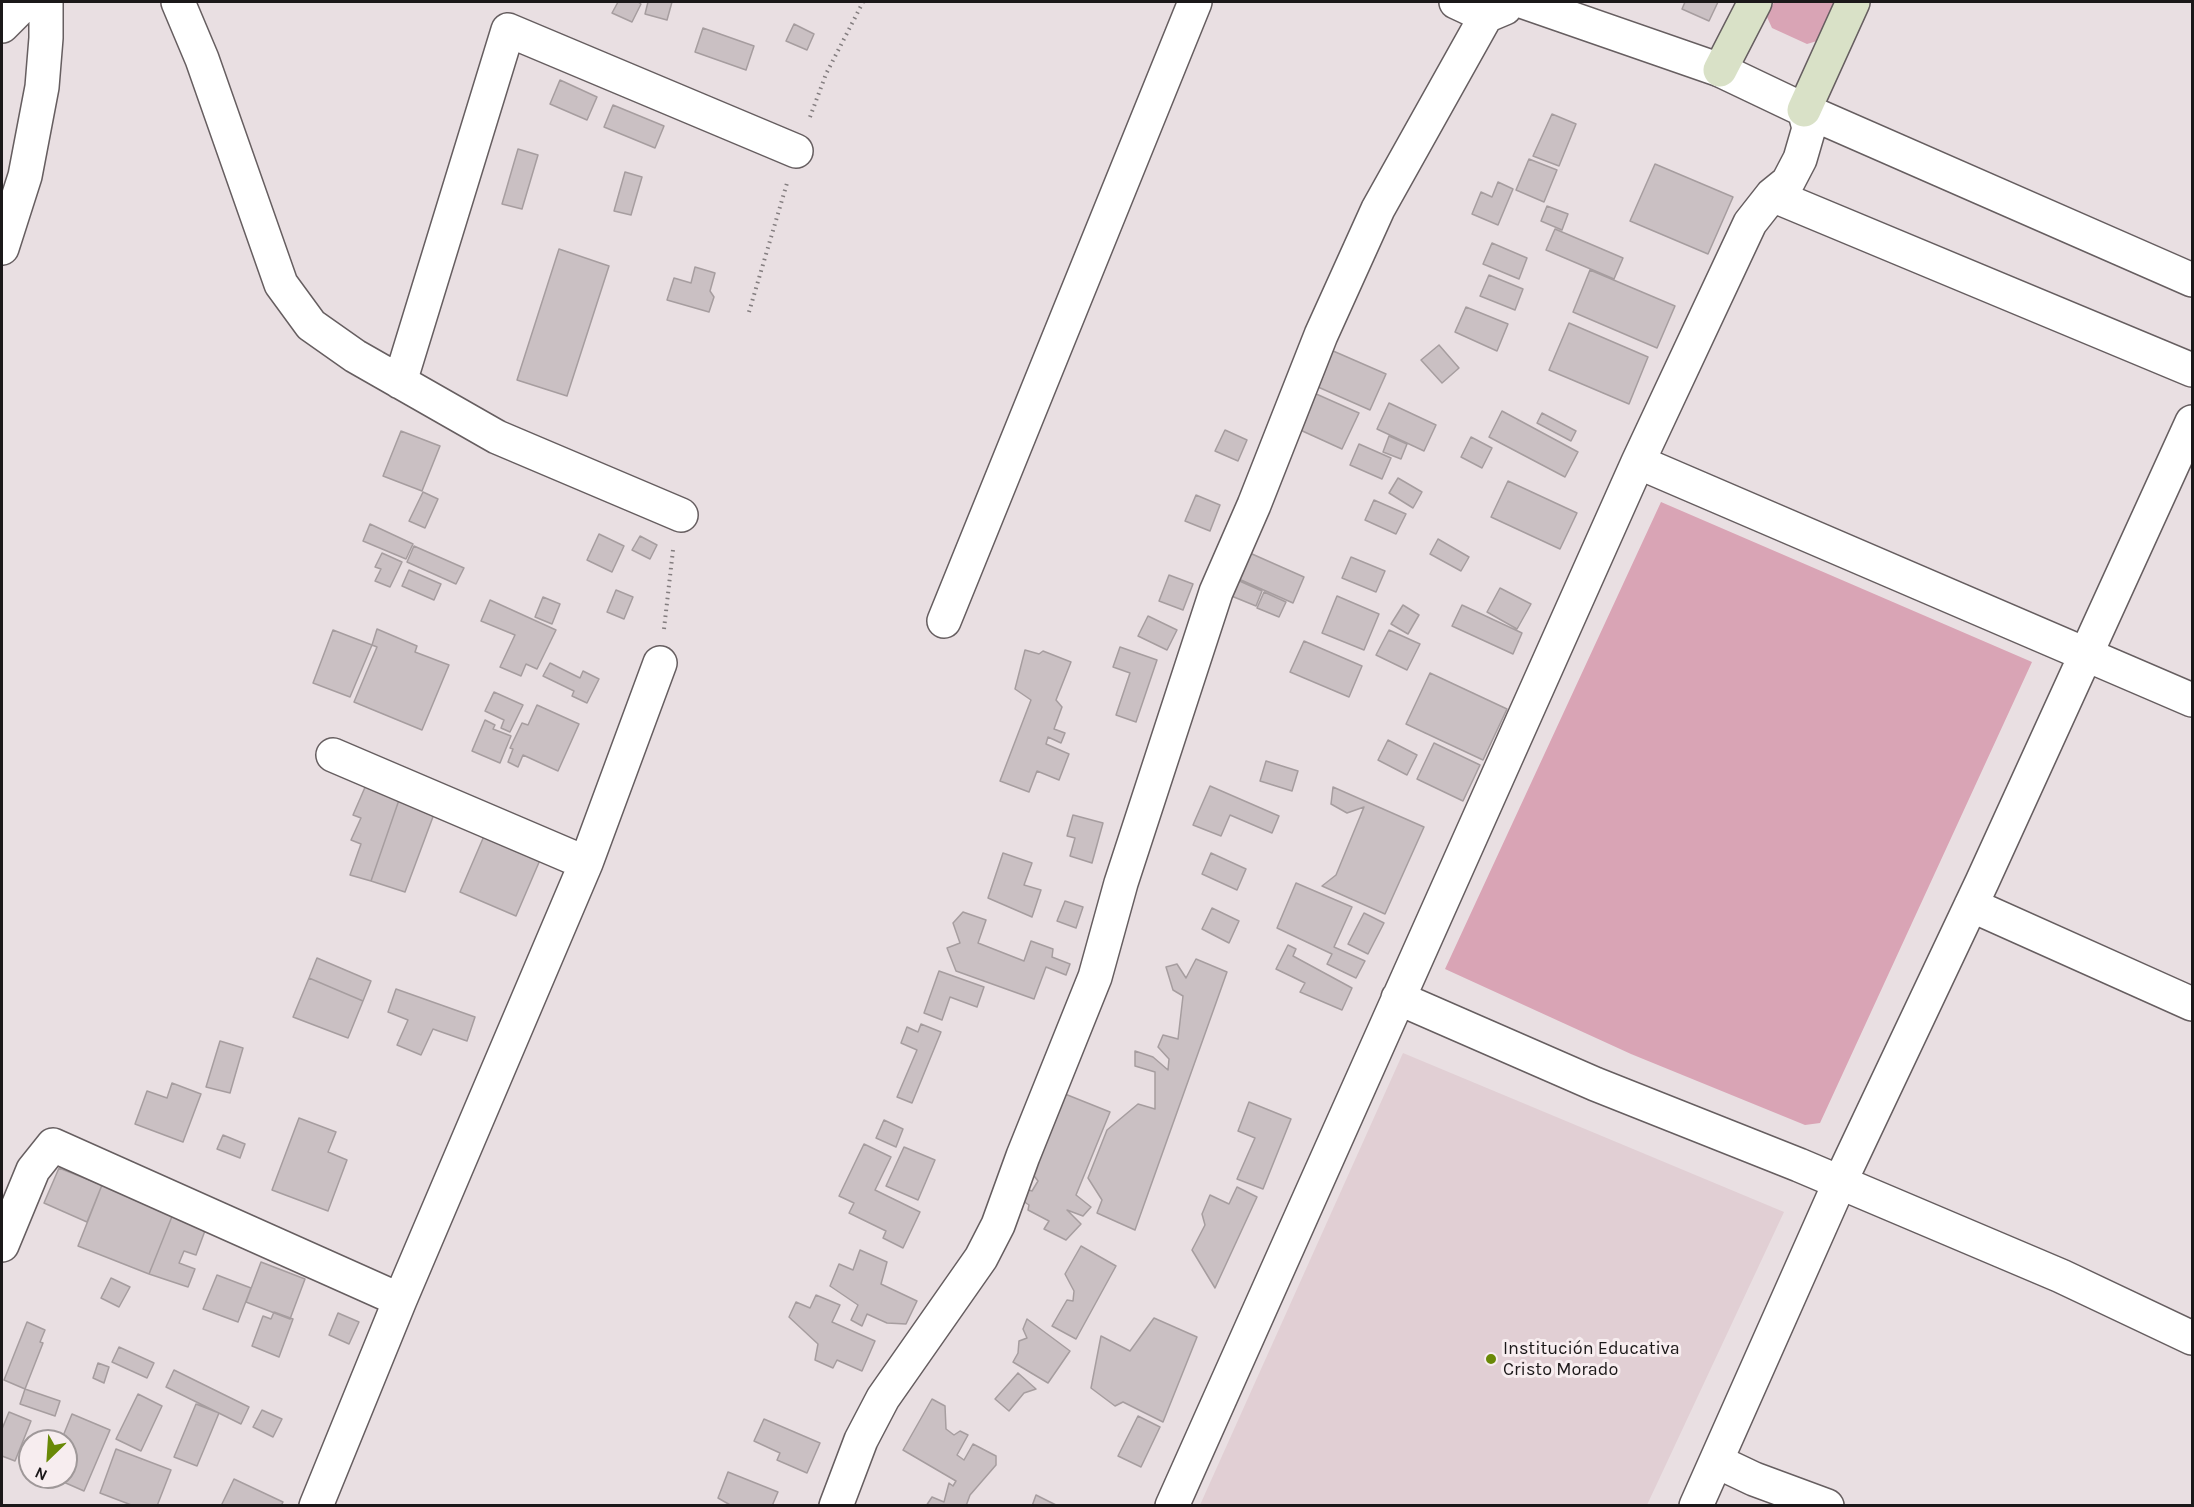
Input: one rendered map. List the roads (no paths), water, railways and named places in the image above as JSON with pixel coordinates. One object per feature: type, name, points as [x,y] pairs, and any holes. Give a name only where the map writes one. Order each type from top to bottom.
[{"type":"street","points":[[2,26],[26,2]]},
{"type":"street","points":[[2,248],[25,176],[42,87],[46,2]]},
{"type":"street","points":[[178,2],[202,59],[281,284],[311,325],[355,356],[497,437],[681,515]]},
{"type":"street","points":[[944,621],[1194,2]]},
{"type":"street","points":[[1456,2],[1486,16]]},
{"type":"street","points":[[836,1506],[861,1440],[883,1398],[981,1258],[998,1225],[1023,1156],[1095,977],[1121,883],[1216,592],[1254,505],[1321,335],[1378,209],[1486,16],[1522,2],[1720,70],[1804,110],[2193,280]]},
{"type":"street","points":[[1720,70],[1755,2]]},
{"type":"street","points":[[1172,1506],[1638,462],[1750,223],[1772,195],[1788,182],[1800,159],[1809,128],[1804,110],[1853,2]]},
{"type":"street","points":[[400,382],[508,30],[796,151]]},
{"type":"street","points":[[1772,195],[2193,370]]},
{"type":"street","points":[[1696,1506],[1840,1182],[1971,905],[2193,422]]},
{"type":"street","points":[[1638,462],[2193,700]]},
{"type":"street","points":[[316,1506],[400,1300],[586,863],[660,663]]},
{"type":"street","points":[[333,755],[586,863]]},
{"type":"street","points":[[1971,905],[2193,1004]]},
{"type":"street","points":[[1398,998],[1595,1084],[1840,1182],[2061,1276],[2193,1338]]},
{"type":"street","points":[[2,1245],[33,1170],[53,1145],[400,1300]]},
{"type":"street","points":[[1716,1461],[1754,1479],[1827,1506]]},
{"type":"place","name":"Institución Educativa Cristo Morado","points":[[1491,1359]]}]
